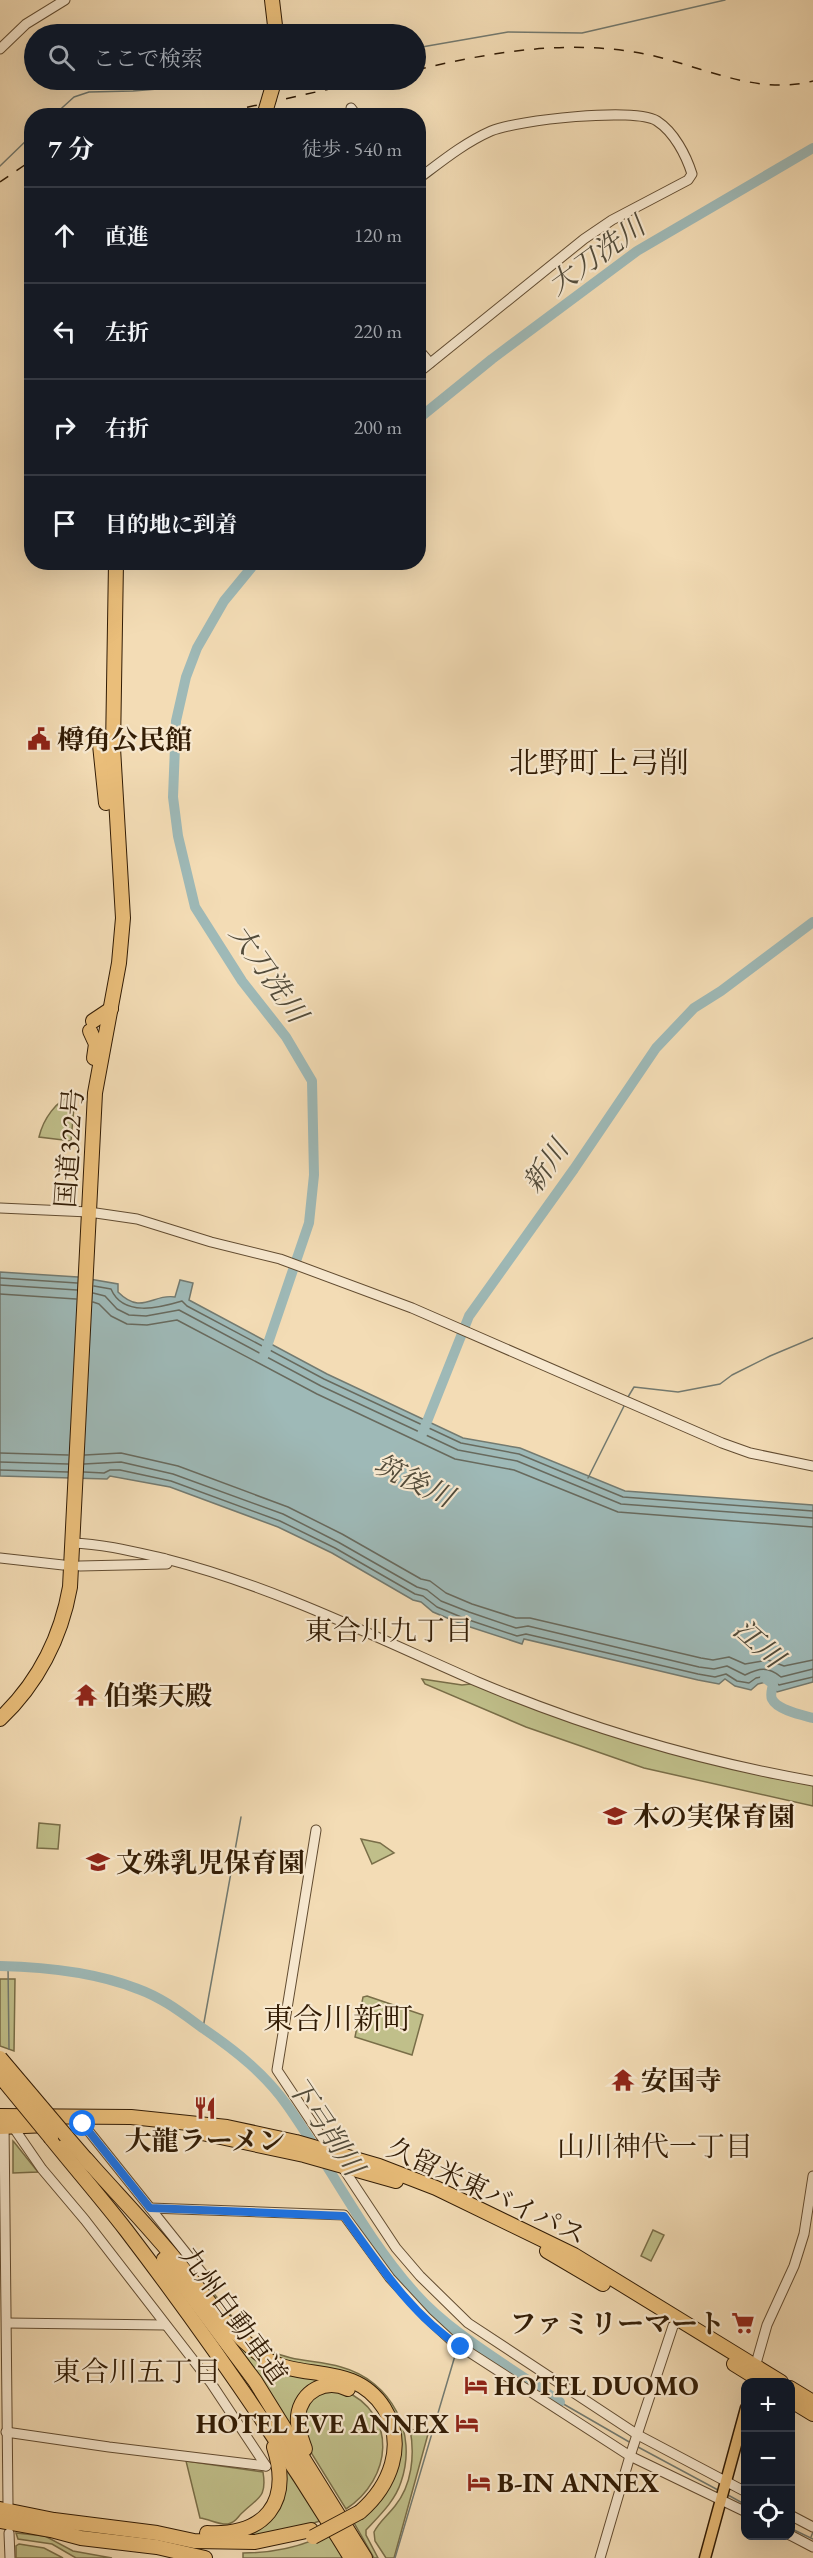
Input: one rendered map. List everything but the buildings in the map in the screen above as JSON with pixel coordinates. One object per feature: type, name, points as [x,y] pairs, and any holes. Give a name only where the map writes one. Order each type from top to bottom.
[{"type":"highway","points":[[272,0],[275,24]]},
{"type":"highway","points":[[266,108],[271,90]]},
{"type":"highway","name":"国道322号","points":[[0,1719],[19,1701],[36,1675],[62,1624],[70,1587],[96,1088],[117,976],[123,918],[116,821],[113,688],[116,570]]},
{"type":"highway","points":[[99,735],[106,802],[116,821]]},
{"type":"highway","points":[[116,821],[121,805],[121,754],[124,748]]},
{"type":"highway","points":[[96,1088],[104,1082],[115,1036],[120,994],[117,976]]},
{"type":"highway","points":[[96,1088],[93,1061],[96,1044],[91,1026],[111,1009]]},
{"type":"highway","name":"九州自動車道","points":[[0,2058],[86,2159],[255,2381],[365,2558]]},
{"type":"highway","name":"九州自動車道","points":[[0,2076],[132,2238],[269,2431],[351,2558]]},
{"type":"highway","name":"久留米東バイパス","points":[[4,2122],[131,2117],[226,2127],[296,2142],[379,2166],[436,2188],[574,2255],[756,2377]]},
{"type":"highway","name":"久留米東バイパス","points":[[4,2122],[165,2128],[222,2136],[304,2155],[402,2183],[526,2238],[756,2377]]},
{"type":"highway","points":[[0,2516],[157,2540],[239,2549],[279,2546],[312,2533],[357,2510],[381,2490],[395,2456],[390,2420],[379,2401],[356,2383],[280,2365],[252,2347],[228,2325],[178,2263],[86,2159]]},
{"type":"highway","points":[[316,2476],[300,2433],[298,2413],[310,2392],[325,2385],[338,2385],[357,2393],[369,2402],[379,2416],[386,2440],[387,2456],[381,2477],[357,2510]]},
{"type":"highway","points":[[795,2391],[813,2402]]},
{"type":"highway","points":[[795,2403],[813,2414]]},
{"type":"highway","points":[[157,2540],[234,2532],[244,2530],[263,2519],[274,2505],[280,2483],[279,2463],[269,2431]]},
{"type":"highway","points":[[4,2506],[52,2525]]},
{"type":"highway","points":[[0,2521],[52,2525]]},
{"type":"highway","points":[[5,2531],[52,2525]]},
{"type":"highway","points":[[157,2540],[205,2558]]},
{"type":"main road","points":[[705,2558],[741,2426]]},
{"type":"street","points":[[26,24],[65,0]]},
{"type":"street","points":[[0,49],[24,26]]},
{"type":"street","points":[[426,173],[457,149],[493,130],[527,122],[633,114],[656,120],[674,136],[692,174],[688,180],[612,220],[584,239],[426,366]]},
{"type":"street","points":[[426,358],[430,363]]},
{"type":"street","points":[[0,1208],[88,1217],[137,1219],[211,1242],[280,1259],[422,1312],[722,1443],[750,1453],[813,1466]]},
{"type":"street","points":[[72,1540],[180,1563],[241,1580],[543,1708],[669,1748],[730,1764],[813,1781]]},
{"type":"street","points":[[0,1558],[63,1565]]},
{"type":"street","points":[[80,1566],[180,1563]]},
{"type":"street","points":[[316,1830],[277,2070],[396,2248],[420,2276],[468,2323],[638,2435],[741,2490]]},
{"type":"street","points":[[4,2122],[3,2284],[7,2323],[4,2506]]},
{"type":"street","points":[[4,2122],[92,2229],[211,2383],[266,2466],[6,2432]]},
{"type":"street","points":[[83,2124],[214,2288]]},
{"type":"street","points":[[756,2377],[767,2325],[794,2266],[804,2234],[813,2176]]},
{"type":"street","points":[[150,2208],[344,2216],[390,2278],[452,2341],[630,2456],[741,2510]]},
{"type":"street","points":[[7,2323],[165,2325]]},
{"type":"street","points":[[600,2558],[630,2456],[673,2326]]},
{"type":"street","points":[[795,2518],[813,2527]]},
{"type":"street","points":[[5,2531],[10,2558]]},
{"type":"street","points":[[795,2538],[813,2547]]},
{"type":"shaded area","points":[[75,1095],[71,1141],[39,1137],[51,1111],[68,1097]]},
{"type":"shaded area","points":[[422,1679],[462,1685],[479,1683],[552,1714],[813,1784],[813,1806],[644,1768],[526,1727],[425,1684]]},
{"type":"shaded area","points":[[39,1823],[60,1825],[58,1849],[37,1848]]},
{"type":"shaded area","points":[[361,1839],[380,1843],[394,1853],[372,1864]]},
{"type":"shaded area","points":[[0,1979],[15,1979],[14,2051],[0,2046]]},
{"type":"shaded area","points":[[367,1996],[423,2015],[412,2055],[355,2037],[363,1997]]},
{"type":"shaded area","points":[[14,2142],[38,2172],[13,2173]]},
{"type":"shaded area","points":[[653,2230],[664,2235],[651,2261],[641,2256]]},
{"type":"shaded area","points":[[212,2294],[246,2333],[261,2345],[287,2357],[341,2367],[359,2374],[374,2384],[397,2411],[406,2445],[401,2482],[391,2502],[366,2530],[366,2535],[378,2558],[374,2558],[353,2521],[398,2448],[376,2392],[291,2364],[260,2349],[209,2297]]},
{"type":"shaded area","points":[[215,2317],[241,2345],[336,2379],[308,2389],[297,2438]]},
{"type":"shaded area","points":[[343,2390],[361,2401],[374,2414],[381,2430],[383,2447],[380,2464],[373,2481],[346,2509],[307,2446],[301,2427],[307,2400],[320,2391]]},
{"type":"shaded area","points":[[410,2429],[428,2434],[394,2558],[386,2558],[375,2541],[374,2532],[401,2498],[409,2479],[412,2459]]},
{"type":"shaded area","points":[[283,2459],[322,2520],[273,2535],[243,2535],[262,2526]]},
{"type":"shaded area","points":[[186,2461],[263,2472],[263,2492],[231,2523],[221,2524],[200,2518]]},
{"type":"shaded area","points":[[16,2533],[45,2536],[73,2551],[112,2558],[76,2558],[52,2544],[18,2539]]},
{"type":"shaded area","points":[[329,2533],[345,2558],[243,2558],[243,2553],[287,2548]]},
{"type":"shaded area","points":[[19,2544],[44,2548],[63,2558],[16,2558],[16,2546]]},
{"type":"water","name":"筑後川","points":[[0,1272],[78,1277],[118,1284],[118,1292],[126,1299],[141,1303],[175,1297],[180,1280],[193,1283],[189,1300],[327,1374],[463,1438],[520,1448],[625,1491],[813,1505],[813,1682],[777,1692],[766,1682],[758,1684],[751,1690],[735,1686],[725,1679],[719,1684],[524,1639],[522,1644],[433,1612],[421,1602],[413,1600],[332,1553],[278,1527],[170,1487],[110,1476],[107,1479],[0,1476]]},
{"type":"waterway","points":[[426,46],[508,32],[582,33],[725,0]]},
{"type":"waterway","points":[[62,108],[74,97],[89,92],[145,90]]},
{"type":"waterway","points":[[0,166],[24,143]]},
{"type":"waterway","name":"大刀洗川","points":[[426,413],[492,359],[637,251],[813,148]]},
{"type":"waterway","name":"大刀洗川","points":[[249,570],[224,601],[197,648],[186,677],[176,721],[173,797],[178,836],[195,907],[242,981],[286,1037],[312,1081],[314,1175],[309,1223],[264,1355]]},
{"type":"waterway","name":"新川","points":[[422,1434],[469,1316],[574,1169],[656,1048],[694,1008],[721,991],[813,922]]},
{"type":"waterway","points":[[628,1397],[634,1387],[678,1392],[720,1384],[732,1375],[770,1356],[813,1338]]},
{"type":"waterway","points":[[588,1478],[625,1404]]},
{"type":"waterway","name":"江川","points":[[765,1678],[773,1684],[771,1696],[775,1703],[790,1712],[813,1718]]},
{"type":"waterway","points":[[203,2028],[241,1817]]},
{"type":"waterway","name":"下弓削川","points":[[0,1966],[70,1972],[122,1983],[164,2002],[227,2046],[260,2073],[287,2105],[364,2225],[415,2293],[465,2337],[560,2402]]},
{"type":"waterway","points":[[8,1966],[9,2049]]},
{"type":"waterway","name":"下弓削川","points":[[459,2341],[461,2333]]},
{"type":"waterway","points":[[395,2558],[457,2349]]},
{"type":"waterway","points":[[560,2402],[631,2443]]},
{"type":"waterway","points":[[638,2447],[718,2490]]},
{"type":"waterway","points":[[728,2495],[741,2502]]},
{"type":"waterway","points":[[795,2530],[813,2539]]},
{"type":"waterway","points":[[811,2537],[813,2532]]},
{"type":"railway","points":[[426,68],[524,50],[579,47],[656,56],[745,81],[790,85],[813,81]]},
{"type":"railway","points":[[244,108],[325,90]]},
{"type":"railway","points":[[0,182],[24,166]]},
{"type":"place","name":"樽角公民館","points":[[39,739]]},
{"type":"place","name":"伯楽天殿","points":[[86,1695]]},
{"type":"place","name":"木の実保育園","points":[[615,1816]]},
{"type":"place","name":"文殊乳児保育園","points":[[98,1862]]},
{"type":"place","name":"安国寺","points":[[623,2080]]},
{"type":"place","name":"大龍ラーメン","points":[[205,2108]]},
{"type":"place","name":"ファミリーマート","points":[[743,2323]]},
{"type":"place","name":"HOTEL DUOMO","points":[[476,2385]]},
{"type":"place","name":"HOTEL EVE ANNEX","points":[[467,2423]]},
{"type":"place","name":"B-IN ANNEX","points":[[479,2482]]},
{"type":"district","name":"北野町上弓削","points":[[599,762]]},
{"type":"district","name":"東合川九丁目","points":[[389,1630]]},
{"type":"district","name":"東合川新町","points":[[338,2018]]},
{"type":"district","name":"山川神代一丁目","points":[[655,2146]]},
{"type":"district","name":"東合川五丁目","points":[[137,2371]]},
{"type":"route","points":[[83,2124],[150,2208],[344,2216],[390,2278],[426,2317],[461,2347]]}]
